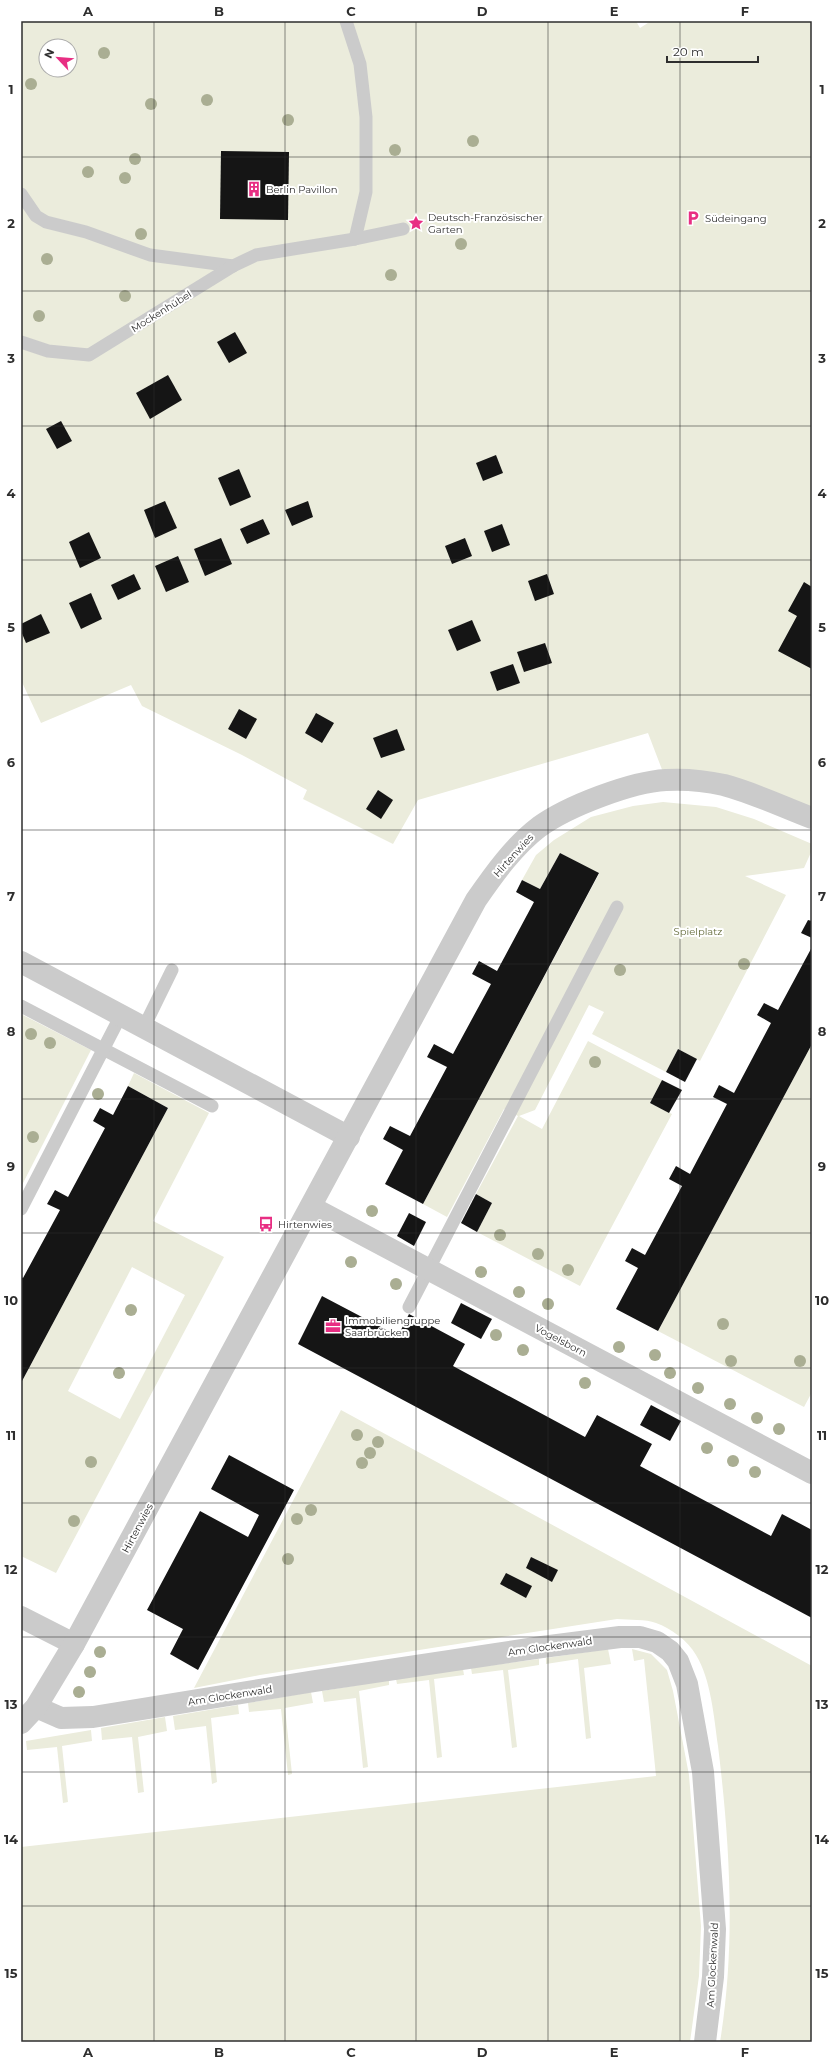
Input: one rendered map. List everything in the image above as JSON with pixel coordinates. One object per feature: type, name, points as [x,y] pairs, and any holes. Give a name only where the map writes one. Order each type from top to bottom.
[{"type":"street","name":"Hirtenwies","points":[[21,1723],[36,1707],[74,1644],[476,900],[503,864],[522,843],[540,827],[569,810],[593,799],[640,784],[666,780],[723,785],[812,818]]},
{"type":"street","points":[[21,962],[349,1137]]},
{"type":"street","name":"Vogelsborn","points":[[311,1207],[812,1473]]},
{"type":"street","points":[[21,1617],[74,1644]]},
{"type":"street","name":"Am Glockenwald","points":[[36,1707],[61,1718],[93,1717],[542,1647],[620,1637],[640,1637],[657,1642],[670,1651],[678,1661],[687,1684],[701,1759],[716,1929],[713,1977],[705,2042]]},
{"type":"lane","points":[[346,21],[360,64],[366,117],[366,192],[355,239]]},
{"type":"lane","points":[[21,194],[36,216],[46,222],[86,232],[150,255],[233,266]]},
{"type":"lane","name":"Mockenhübel","points":[[21,342],[48,351],[89,356],[233,266],[256,255],[355,239],[403,228]]},
{"type":"lane","points":[[409,1307],[617,907]]},
{"type":"lane","points":[[144,1027],[172,970]]},
{"type":"lane","points":[[21,1006],[212,1106]]},
{"type":"lane","points":[[21,1209],[102,1049],[121,1015]]},
{"type":"green space","points":[[21,21],[636,21],[640,28],[651,21],[812,21],[812,818],[666,780],[648,733],[418,800],[393,844],[303,799],[307,790],[242,755],[142,706],[131,685],[41,723],[21,680]]},
{"type":"green space","name":"Spielplatz","points":[[663,802],[716,807],[754,819],[812,844],[812,850],[804,868],[745,876],[786,895],[700,1061],[678,1049],[666,1072],[592,1034],[604,1012],[589,1005],[535,1110],[519,1116],[542,1129],[588,1041],[662,1080],[650,1103],[672,1114],[580,1286],[477,1232],[492,1203],[476,1194],[518,1116],[504,1109],[447,1217],[423,1204],[599,874],[560,853],[540,889],[522,880],[536,855],[554,840],[591,817],[633,806]]},
{"type":"green space","points":[[21,1014],[91,1050],[21,1187]]},
{"type":"green space","points":[[812,1044],[812,1392],[804,1407],[658,1331]]},
{"type":"green space","points":[[134,1073],[209,1113],[153,1221],[224,1257],[56,1573],[21,1556],[21,1383],[168,1108],[128,1086]],"holes":[[[132,1267],[185,1295],[120,1419],[68,1391]]]},
{"type":"green space","points":[[341,1410],[812,1666],[812,2042],[720,2042],[728,1968],[730,1894],[726,1820],[718,1746],[711,1699],[701,1665],[693,1650],[679,1636],[667,1628],[647,1621],[617,1619],[260,1675],[194,1688]]},
{"type":"green space","points":[[608,1649],[611,1664],[584,1668],[591,1738],[586,1739],[578,1659],[546,1664],[546,1658]]},
{"type":"green space","points":[[632,1649],[651,1654],[667,1670],[673,1691],[689,1775],[701,1926],[699,1976],[690,2042],[21,2042],[21,1847],[656,1776],[644,1659],[634,1661]]},
{"type":"green space","points":[[539,1659],[539,1665],[508,1670],[517,1747],[512,1748],[503,1670],[472,1674],[471,1668]]},
{"type":"green space","points":[[463,1669],[464,1675],[434,1679],[442,1757],[437,1758],[429,1680],[397,1684],[396,1679]]},
{"type":"green space","points":[[389,1680],[389,1685],[359,1691],[368,1767],[363,1768],[356,1698],[324,1702],[322,1691]]},
{"type":"green space","points":[[311,1692],[313,1703],[285,1708],[292,1774],[288,1775],[281,1709],[249,1712],[248,1703]]},
{"type":"green space","points":[[238,1705],[239,1714],[211,1718],[217,1782],[212,1784],[206,1726],[175,1730],[173,1716]]},
{"type":"green space","points":[[165,1717],[167,1731],[138,1737],[144,1792],[138,1793],[132,1737],[102,1740],[101,1728]]},
{"type":"green space","points":[[91,1730],[92,1741],[62,1746],[68,1802],[63,1803],[57,1747],[27,1750],[26,1741]]},
{"type":"building","name":"Berlin Pavillon","points":[[221,151],[289,152],[288,220],[220,219]]},
{"type":"building","points":[[235,332],[247,353],[229,363],[217,342]]},
{"type":"building","points":[[168,375],[182,400],[150,419],[136,393]]},
{"type":"building","points":[[61,421],[72,441],[57,449],[46,429]]},
{"type":"building","points":[[496,455],[503,473],[483,481],[476,463]]},
{"type":"building","points":[[239,469],[251,497],[230,506],[218,478]]},
{"type":"building","points":[[165,501],[177,528],[155,538],[144,510]]},
{"type":"building","points":[[308,501],[313,517],[292,526],[285,510]]},
{"type":"building","points":[[263,519],[270,534],[247,544],[240,529]]},
{"type":"building","points":[[502,524],[510,545],[492,552],[484,531]]},
{"type":"building","points":[[89,532],[101,558],[80,568],[69,542]]},
{"type":"building","points":[[221,538],[232,564],[205,576],[194,549]]},
{"type":"building","points":[[465,538],[472,556],[452,564],[445,546]]},
{"type":"building","points":[[178,556],[189,582],[166,592],[155,566]]},
{"type":"building","points":[[134,574],[141,589],[118,600],[111,585]]},
{"type":"building","points":[[547,574],[554,594],[535,601],[528,581]]},
{"type":"building","points":[[804,582],[812,587],[812,669],[778,651],[797,616],[788,611]]},
{"type":"building","points":[[91,593],[102,619],[81,629],[69,603]]},
{"type":"building","points":[[41,614],[50,633],[26,643],[21,631],[21,624]]},
{"type":"building","points":[[472,620],[481,641],[457,651],[448,630]]},
{"type":"building","points":[[545,643],[552,663],[524,672],[517,652]]},
{"type":"building","points":[[513,664],[520,683],[497,691],[490,672]]},
{"type":"building","points":[[239,709],[257,719],[246,739],[228,729]]},
{"type":"building","points":[[316,713],[334,723],[322,743],[305,733]]},
{"type":"building","points":[[397,729],[405,750],[381,758],[373,738]]},
{"type":"building","points":[[378,790],[393,800],[381,819],[366,809]]},
{"type":"building","points":[[560,853],[599,873],[423,1204],[385,1184],[403,1150],[383,1139],[390,1126],[410,1136],[447,1067],[427,1057],[434,1044],[453,1054],[491,984],[472,974],[479,961],[497,971],[534,902],[516,892],[522,880],[540,889]]},
{"type":"building","points":[[808,920],[812,921],[812,938],[801,933]]},
{"type":"building","points":[[812,947],[812,1044],[658,1331],[616,1309],[638,1268],[625,1261],[632,1248],[645,1255],[682,1186],[669,1179],[676,1166],[690,1174],[727,1104],[713,1097],[719,1085],[734,1093],[771,1023],[757,1015],[764,1003],[778,1010]]},
{"type":"building","points":[[678,1049],[697,1059],[685,1082],[666,1072]]},
{"type":"building","points":[[662,1080],[682,1090],[669,1113],[650,1103]]},
{"type":"building","points":[[128,1086],[168,1108],[21,1383],[21,1277],[23,1278],[60,1210],[47,1204],[55,1190],[68,1197],[105,1128],[93,1121],[100,1108],[113,1115]]},
{"type":"building","points":[[476,1194],[492,1203],[477,1232],[461,1223]]},
{"type":"building","points":[[409,1213],[426,1222],[414,1246],[397,1236]]},
{"type":"building","points":[[322,1296],[398,1336],[409,1314],[465,1344],[453,1366],[585,1437],[597,1415],[652,1444],[640,1466],[771,1536],[782,1514],[812,1530],[812,1618],[298,1344]]},
{"type":"building","points":[[461,1303],[492,1319],[481,1339],[451,1323]]},
{"type":"building","points":[[651,1405],[681,1421],[670,1441],[640,1425]]},
{"type":"building","points":[[229,1455],[294,1490],[198,1670],[170,1654],[183,1629],[147,1610],[200,1511],[248,1537],[259,1515],[211,1489]]},
{"type":"building","points":[[531,1557],[558,1570],[552,1582],[526,1568]]},
{"type":"building","points":[[506,1573],[532,1586],[526,1598],[500,1584]]},
{"type":"place","name":"Berlin Pavillon","points":[[254,189]]},
{"type":"place","name":"Südeingang","points":[[693,218]]},
{"type":"place","name":"Deutsch-Französischer Garten","points":[[416,223]]},
{"type":"place","name":"Hirtenwies","points":[[266,1224]]},
{"type":"place","name":"Immobiliengruppe Saarbrücken","points":[[333,1326]]}]
